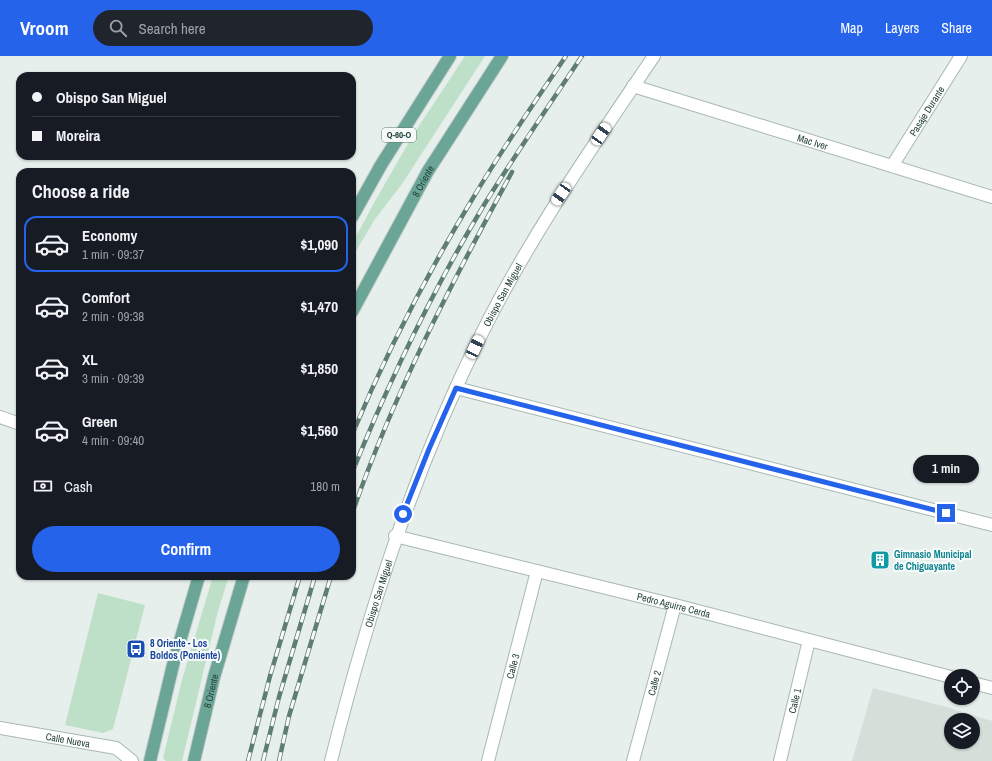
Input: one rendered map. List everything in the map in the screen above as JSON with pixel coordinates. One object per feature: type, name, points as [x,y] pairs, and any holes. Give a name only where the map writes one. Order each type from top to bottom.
[{"type":"main road","name":"Q-60-O","points":[[356,210],[399,135],[450,56]]},
{"type":"main road","name":"8 Oriente","points":[[356,305],[428,171],[502,56]]},
{"type":"main road","points":[[150,761],[172,672],[198,580]]},
{"type":"main road","name":"8 Oriente","points":[[194,761],[216,670],[243,580]]},
{"type":"street","name":"Obispo San Miguel","points":[[331,761],[364,635],[395,536],[429,449],[456,388],[482,333],[529,247],[553,207],[654,56]]},
{"type":"street","name":"Pasaje Durante","points":[[892,166],[961,56]]},
{"type":"street","name":"Mac Iver","points":[[634,86],[992,197]]},
{"type":"street","points":[[456,388],[992,525]]},
{"type":"street","points":[[0,417],[16,423]]},
{"type":"street","name":"Pedro Aguirre Cerda","points":[[395,536],[675,605],[944,675]]},
{"type":"street","name":"Calle 3","points":[[488,761],[537,571]]},
{"type":"street","name":"Calle 2","points":[[633,761],[675,605]]},
{"type":"street","name":"Calle 1","points":[[780,761],[809,640]]},
{"type":"street","points":[[980,685],[992,688]]},
{"type":"street","name":"Calle Nueva","points":[[0,728],[116,748],[132,761]]},
{"type":"shaded area","points":[[873,688],[966,713],[944,713],[944,749],[980,749],[980,717],[992,721],[992,761],[852,761]]},
{"type":"green space","points":[[465,56],[485,56],[402,184],[375,219],[356,251],[356,237],[413,135]]},
{"type":"green space","points":[[212,580],[228,580],[218,611],[182,761],[166,761],[163,758],[182,680]]},
{"type":"green space","points":[[98,593],[145,605],[113,729],[103,733],[65,725]]},
{"type":"railway","points":[[356,425],[393,344],[439,256],[495,162],[566,56]]},
{"type":"railway","points":[[356,463],[381,404],[413,336],[465,237],[532,130],[582,56]]},
{"type":"railway","points":[[356,503],[368,470],[405,382],[467,255],[512,172]]},
{"type":"railway","points":[[248,761],[270,676],[299,580]]},
{"type":"railway","points":[[263,761],[279,697],[314,580]]},
{"type":"railway","points":[[279,761],[289,716],[330,580]]},
{"type":"place","name":"Gimnasio Municipal de Chiguayante","points":[[880,560]]},
{"type":"place","name":"8 Oriente - Los Boldos (Poniente)","points":[[136,649]]},
{"type":"route","points":[[403,514],[429,449],[456,388],[946,513]]}]
